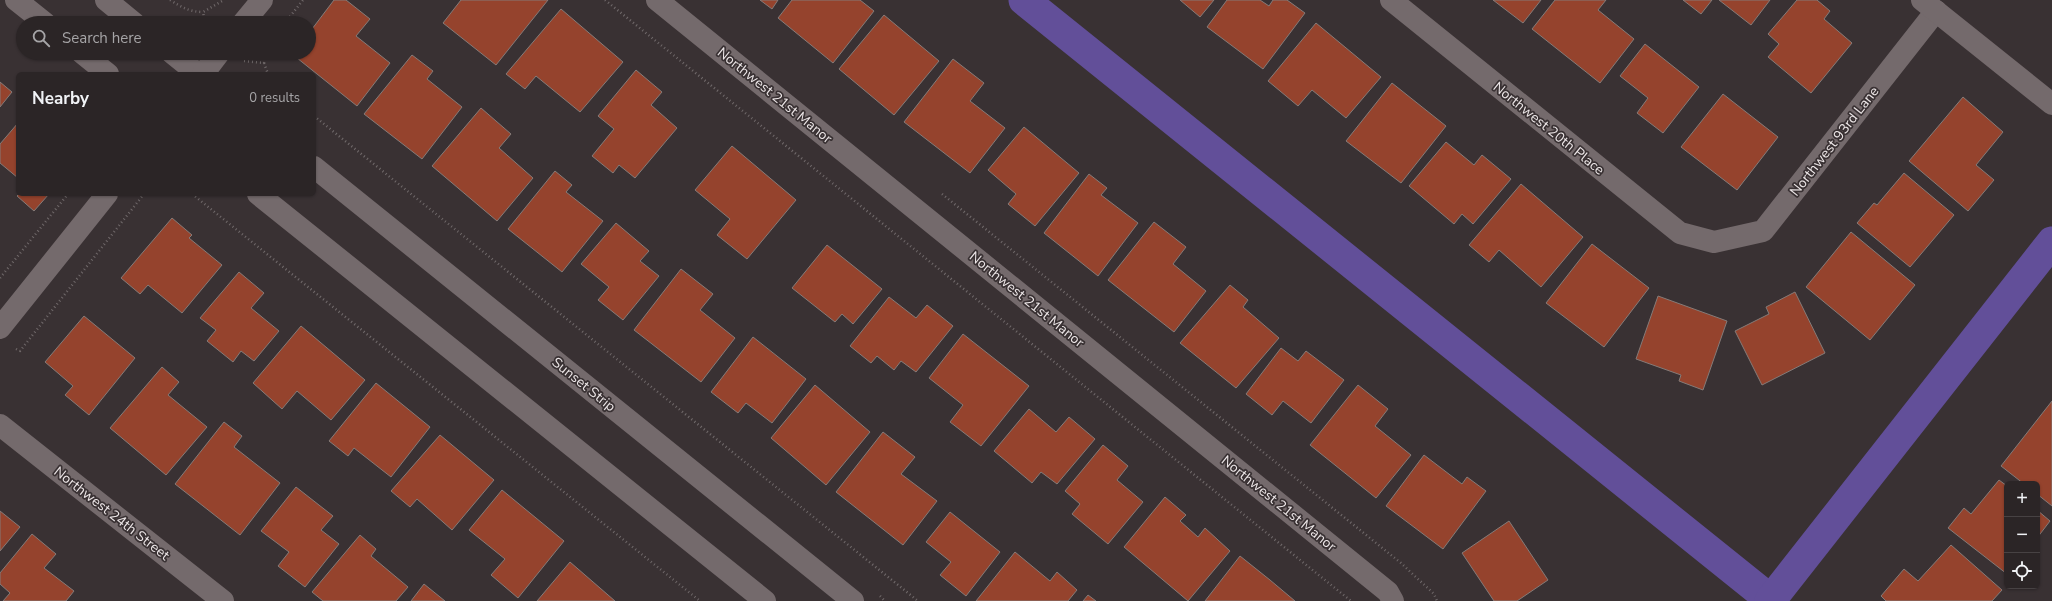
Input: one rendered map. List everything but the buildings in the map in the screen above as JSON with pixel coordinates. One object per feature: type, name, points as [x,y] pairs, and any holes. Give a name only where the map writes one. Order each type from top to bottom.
[{"type":"street","points":[[16,0],[36,16]]},
{"type":"street","points":[[106,0],[125,16]]},
{"type":"street","points":[[249,16],[262,0]]},
{"type":"street","name":"Northwest 21st Manor","points":[[657,0],[1388,592],[1393,601]]},
{"type":"street","name":"Northwest 20th Place","points":[[1391,0],[1680,233],[1714,242]]},
{"type":"street","points":[[1929,6],[2052,104]]},
{"type":"street","name":"Northwest 93rd Lane","points":[[1714,242],[1763,232],[1929,6]]},
{"type":"street","points":[[91,60],[106,72]]},
{"type":"street","points":[[181,60],[196,72]]},
{"type":"street","points":[[205,72],[214,60]]},
{"type":"street","name":"Sunset Strip","points":[[316,170],[853,601]]},
{"type":"street","points":[[0,328],[105,196]]},
{"type":"street","points":[[260,196],[765,601]]},
{"type":"street","name":"Northwest 24th Street","points":[[0,425],[223,601]]},
{"type":"path","points":[[170,0],[182,8],[195,12],[203,12],[224,0]]},
{"type":"path","points":[[290,16],[303,0]]},
{"type":"path","points":[[605,0],[1351,601]]},
{"type":"path","points":[[203,12],[204,16]]},
{"type":"path","points":[[265,60],[264,63],[267,72]]},
{"type":"path","points":[[244,61],[264,63]]},
{"type":"path","points":[[316,118],[918,601]]},
{"type":"path","points":[[937,190],[1401,563],[1434,594],[1437,601]]},
{"type":"path","points":[[0,278],[66,196]]},
{"type":"path","points":[[194,196],[700,601]]},
{"type":"waterway","points":[[1024,0],[1772,601]]},
{"type":"waterway","points":[[1770,601],[2052,242]]}]
